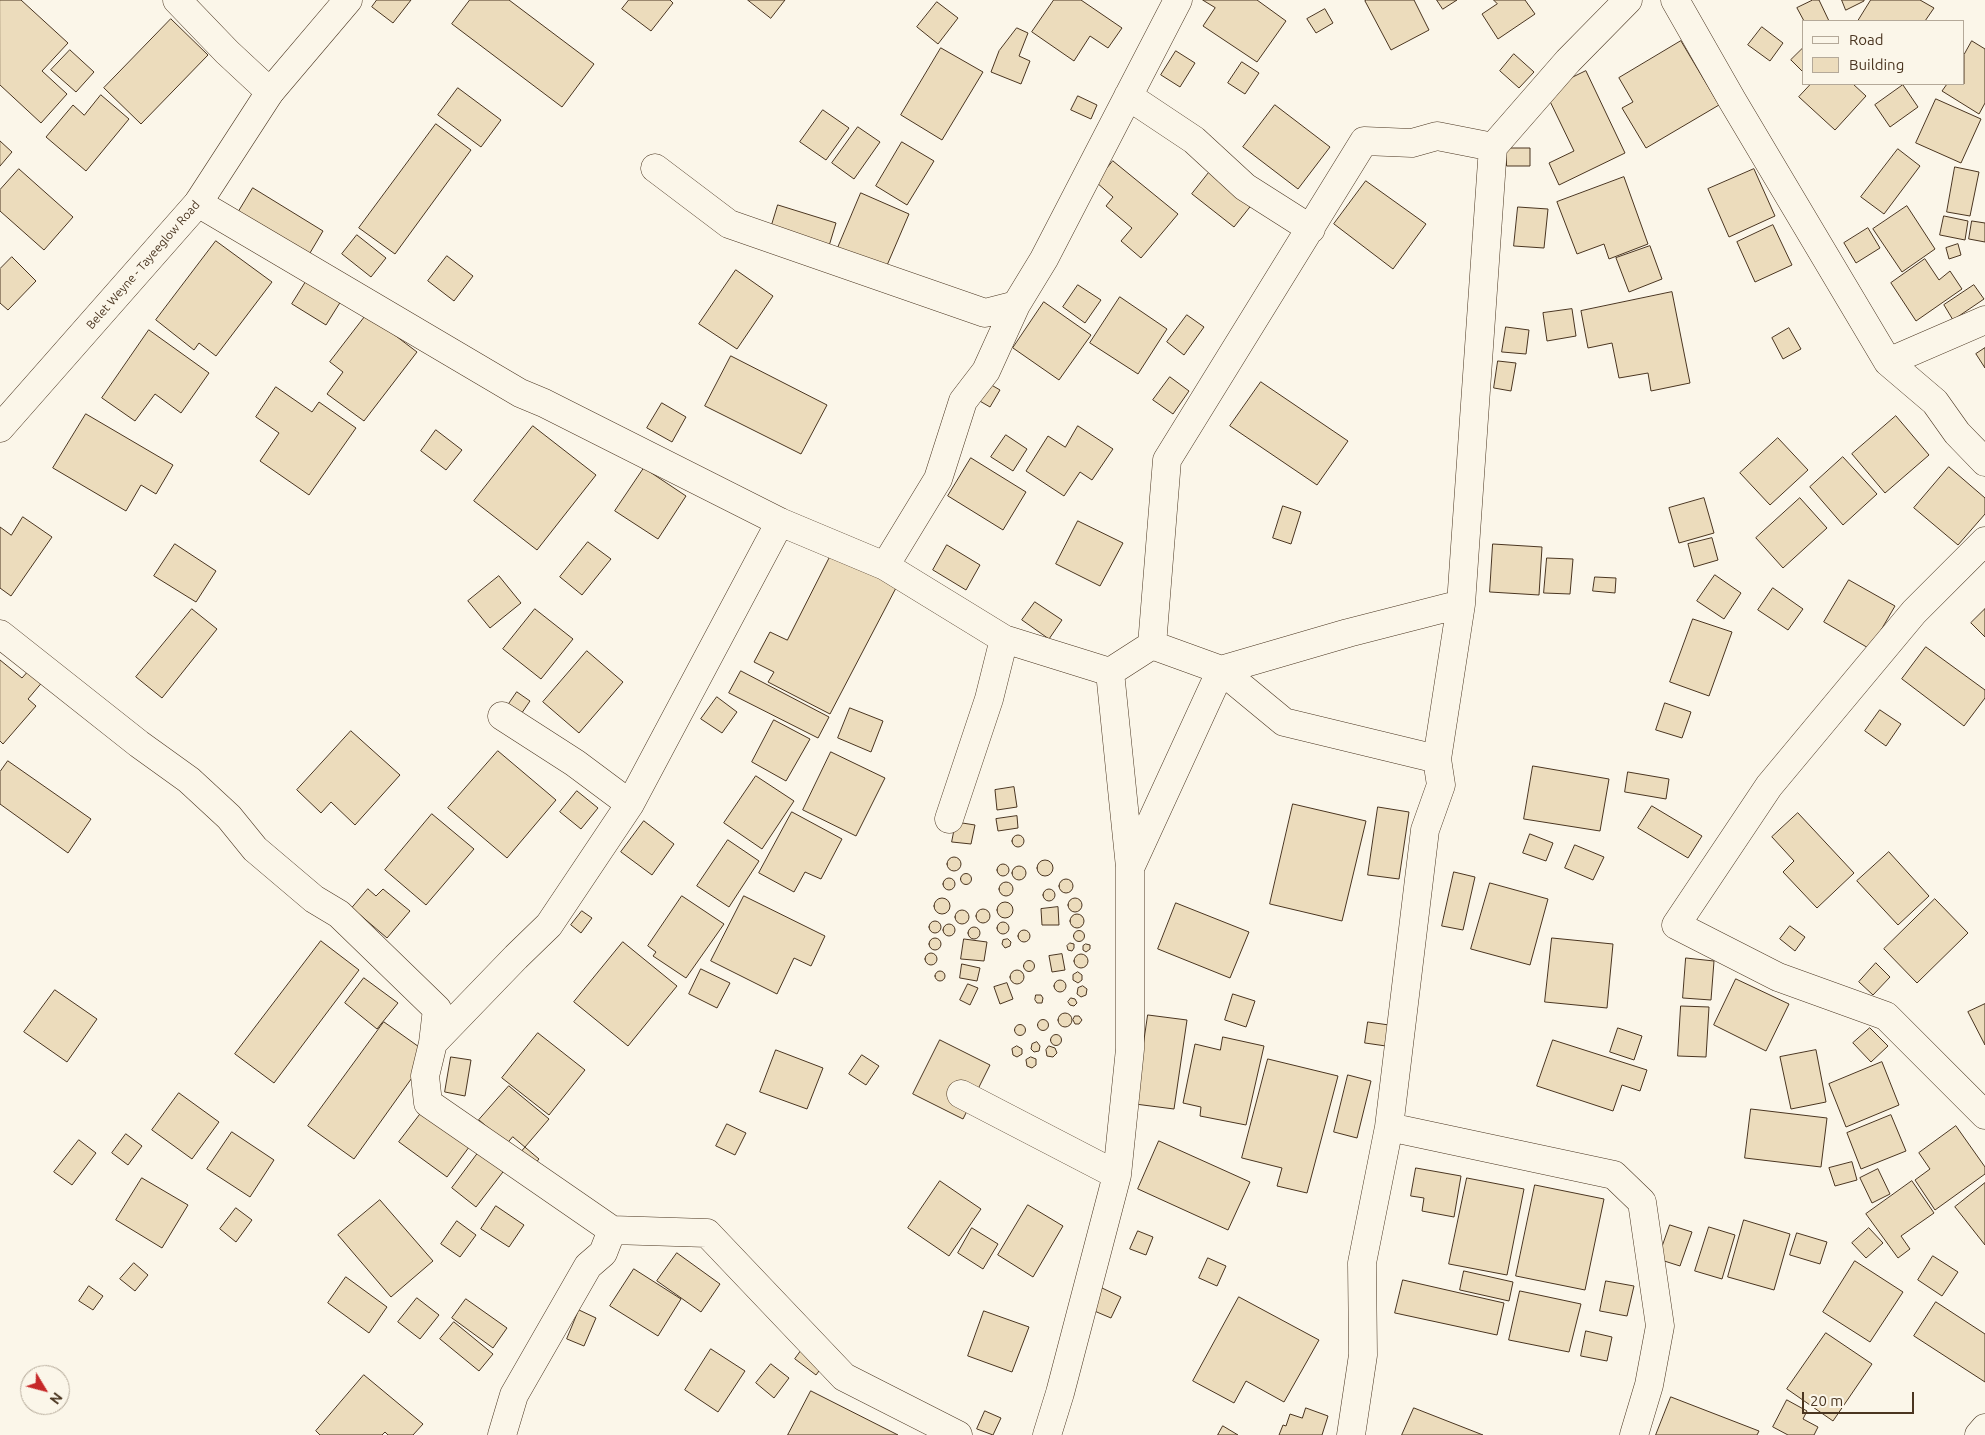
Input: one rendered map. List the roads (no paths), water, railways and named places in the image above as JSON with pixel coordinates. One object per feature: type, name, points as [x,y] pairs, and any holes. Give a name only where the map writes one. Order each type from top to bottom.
[{"type":"street","points":[[177,0],[226,52],[270,92]]},
{"type":"street","name":"Belet Weyne - Tayeeglow Road","points":[[0,428],[198,204],[270,92],[348,0]]},
{"type":"street","points":[[885,566],[938,479],[963,401],[986,371],[1016,305],[1044,259],[1178,0]]},
{"type":"street","points":[[1351,1435],[1363,1355],[1362,1263],[1389,1127],[1425,830],[1441,785],[1437,759],[1460,604],[1493,147],[1568,62],[1628,0]]},
{"type":"street","points":[[1675,0],[1732,100],[1888,362],[1935,402],[1957,433],[1985,462]]},
{"type":"street","points":[[1128,96],[1194,140],[1245,187],[1311,230]]},
{"type":"street","points":[[1152,645],[1167,460],[1311,230],[1364,141],[1412,143],[1437,136],[1493,147]]},
{"type":"street","points":[[655,168],[729,224],[985,313],[1016,305]]},
{"type":"street","points":[[198,204],[520,393],[780,522],[885,566],[1004,639],[1110,672]]},
{"type":"street","points":[[1888,362],[1985,320]]},
{"type":"street","points":[[434,1043],[516,957],[550,926],[630,804],[780,522]]},
{"type":"street","points":[[1985,541],[1914,612],[1769,786],[1676,925],[1778,977],[1886,1016],[1985,1116]]},
{"type":"street","points":[[1130,868],[1221,670],[1348,633],[1460,604]]},
{"type":"street","points":[[0,634],[139,744],[189,780],[229,817],[255,849],[314,899],[339,914],[437,1009],[434,1043],[425,1076],[428,1103],[612,1230],[707,1233],[844,1377],[958,1435]]},
{"type":"street","points":[[949,820],[989,699],[1004,639]]},
{"type":"street","points":[[1152,645],[1221,670],[1284,722],[1437,759]]},
{"type":"street","points":[[1110,672],[1152,645]]},
{"type":"street","points":[[1047,1435],[1060,1393],[1117,1175],[1130,1049],[1130,868],[1110,672]]},
{"type":"street","points":[[502,716],[575,763],[630,804]]},
{"type":"street","points":[[961,1094],[1117,1175]]},
{"type":"street","points":[[1389,1127],[1614,1175],[1642,1202],[1660,1326],[1649,1386],[1634,1435]]},
{"type":"street","points":[[502,1435],[514,1395],[588,1266],[603,1253],[612,1230]]},
{"type":"street","points":[[1979,1435],[1985,1428]]}]
